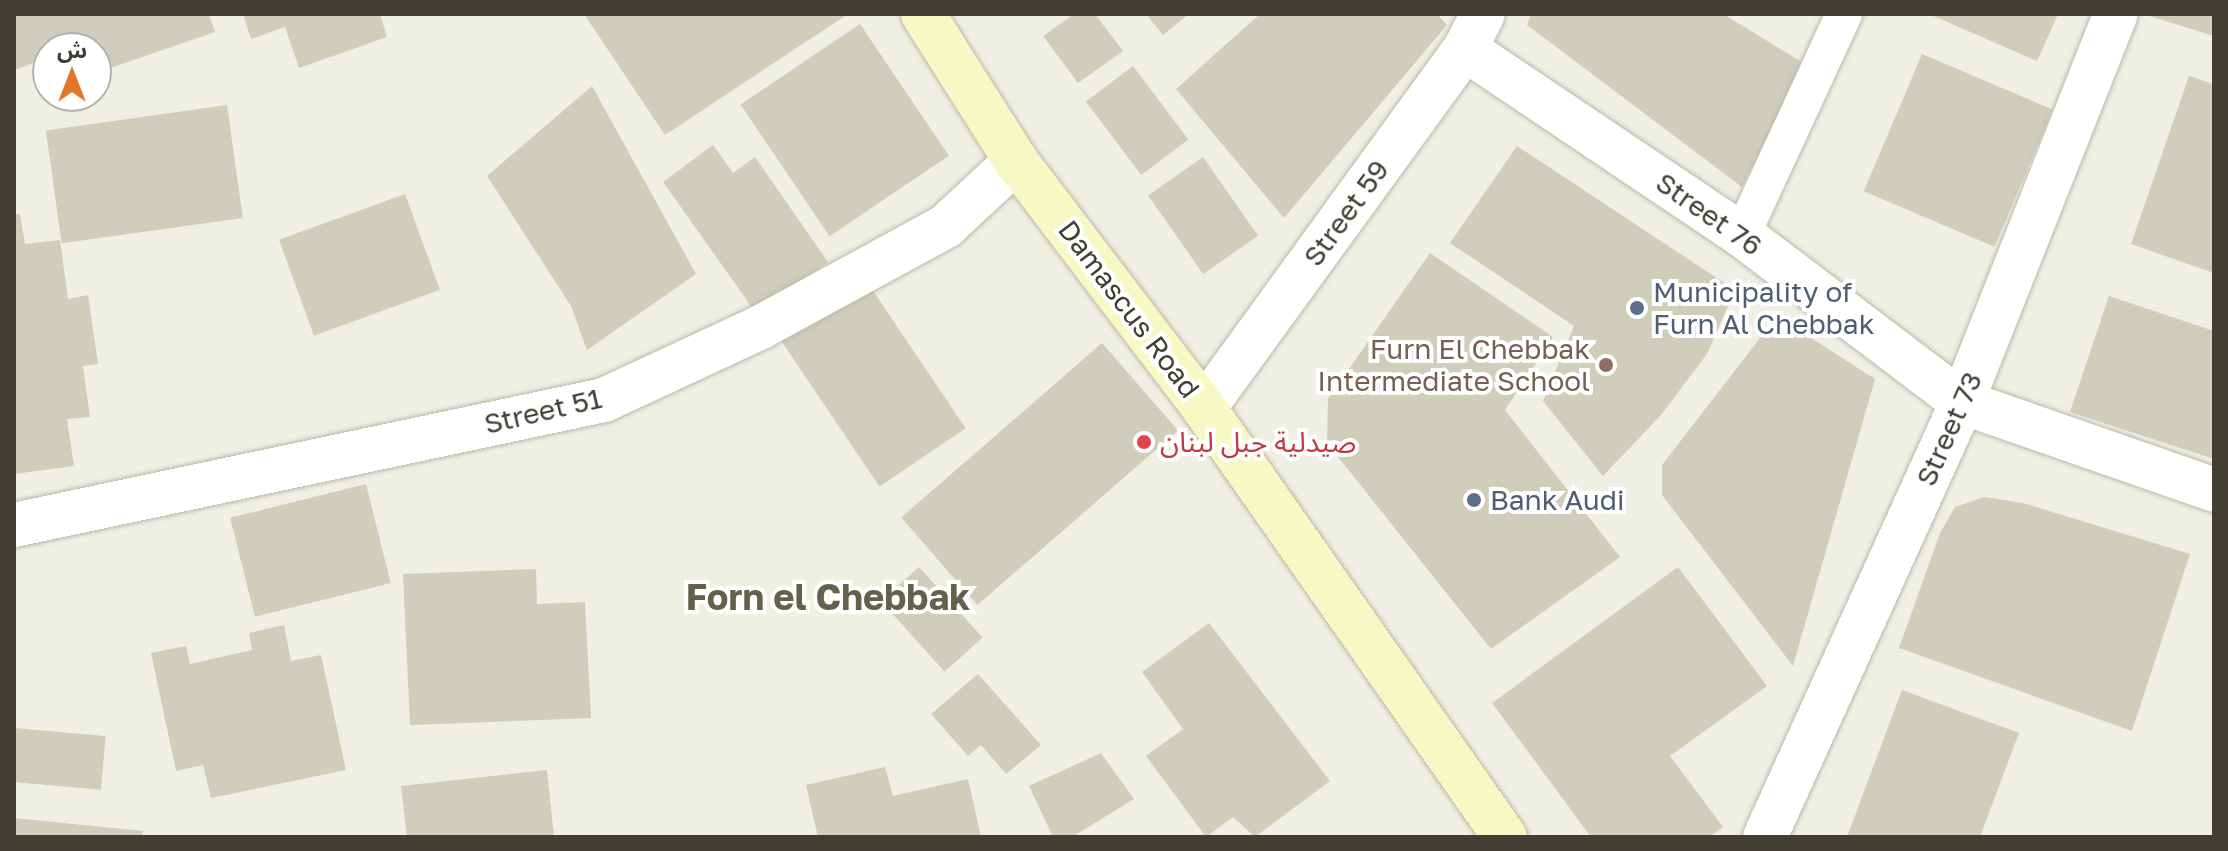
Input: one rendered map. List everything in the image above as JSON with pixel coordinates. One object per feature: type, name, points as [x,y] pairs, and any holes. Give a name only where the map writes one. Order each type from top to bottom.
[{"type":"main road","name":"Damascus Road","points":[[923,14],[1016,161],[1204,408],[1505,837]]},
{"type":"street","name":"Street 73","points":[[1765,837],[1962,402],[2116,14]]},
{"type":"street","name":"Street 76","points":[[1474,32],[1962,402],[2214,490]]},
{"type":"street","name":"Street 59","points":[[1204,408],[1474,32]]},
{"type":"street","name":"Street 51","points":[[14,525],[604,400],[761,327],[946,226],[1016,161]]},
{"type":"lane","points":[[1742,235],[1844,14]]},
{"type":"building","points":[[14,14],[209,14],[215,32],[112,67],[112,32],[32,32],[32,64],[14,70]]},
{"type":"building","points":[[243,14],[380,14],[387,37],[299,68],[285,27],[251,39]]},
{"type":"building","points":[[584,14],[848,14],[665,135]]},
{"type":"building","points":[[1074,14],[1095,14],[1123,51],[1078,83],[1043,36]]},
{"type":"building","points":[[1146,14],[1189,14],[1163,35]]},
{"type":"building","points":[[1260,14],[1437,14],[1447,25],[1284,218],[1176,89]]},
{"type":"building","points":[[1531,14],[1723,14],[1805,64],[1742,187],[1527,25]]},
{"type":"building","points":[[1929,14],[2058,14],[2037,61]]},
{"type":"building","points":[[2214,14],[2214,36],[2146,15]]},
{"type":"building","points":[[860,24],[949,156],[830,236],[741,105]]},
{"type":"building","points":[[1922,54],[2053,109],[1994,247],[1864,191]]},
{"type":"building","points":[[1133,66],[1188,139],[1141,175],[1086,102]]},
{"type":"building","points":[[2189,76],[2214,84],[2214,273],[2131,244]]},
{"type":"building","points":[[592,86],[696,274],[587,350],[571,306],[487,176]]},
{"type":"building","points":[[227,105],[243,218],[62,243],[46,130]]},
{"type":"building","points":[[713,145],[733,173],[755,157],[828,262],[756,313],[663,182]]},
{"type":"building","name":"Municipality of Furn Al Chebbak","points":[[1517,146],[1735,290],[1707,354],[1661,415],[1603,476],[1543,401],[1574,326],[1450,243]]},
{"type":"building","points":[[1203,157],[1258,236],[1203,274],[1148,195]]},
{"type":"building","points":[[405,194],[440,290],[314,336],[279,240]]},
{"type":"building","points":[[14,214],[20,214],[25,244],[60,240],[68,299],[88,295],[98,364],[83,366],[90,417],[67,419],[74,466],[14,474]]},
{"type":"building","name":"Bank Audi","points":[[1430,253],[1553,337],[1505,410],[1620,557],[1491,649],[1327,443],[1328,399]]},
{"type":"building","points":[[865,279],[966,428],[879,486],[779,337]]},
{"type":"building","points":[[2109,296],[2214,331],[2214,459],[2070,412]]},
{"type":"building","points":[[1777,316],[1875,379],[1793,666],[1662,495],[1662,465]]},
{"type":"building","points":[[1102,343],[1178,431],[977,605],[901,518]]},
{"type":"building","points":[[366,484],[391,583],[255,617],[230,518]]},
{"type":"building","points":[[1984,497],[2023,503],[2190,554],[2132,731],[1899,648],[1940,533],[1955,507]]},
{"type":"building","points":[[919,567],[983,638],[945,672],[881,601]]},
{"type":"building","points":[[1678,567],[1767,686],[1670,756],[1723,827],[1709,837],[1591,837],[1492,703]]},
{"type":"building","points":[[536,569],[537,604],[585,602],[591,718],[410,725],[403,574]]},
{"type":"building","points":[[1209,623],[1330,781],[1255,837],[1233,817],[1206,837],[1146,756],[1183,729],[1142,672]]},
{"type":"building","points":[[284,625],[291,661],[321,655],[346,770],[211,798],[203,765],[176,771],[151,653],[186,646],[190,664],[252,650],[249,633]]},
{"type":"building","points":[[978,674],[1041,745],[1006,774],[981,745],[968,756],[931,714]]},
{"type":"building","points":[[1902,690],[2019,733],[1980,837],[1847,837]]},
{"type":"building","points":[[14,728],[106,736],[101,790],[14,782]]},
{"type":"building","points":[[1101,753],[1134,799],[1072,837],[1053,837],[1029,786]]},
{"type":"building","points":[[885,767],[893,796],[968,779],[981,837],[818,837],[806,785]]},
{"type":"building","points":[[547,770],[554,837],[407,837],[401,786]]},
{"type":"building","points":[[14,818],[143,831],[142,837],[14,837]]},
{"type":"place","name":"Municipality of Furn Al Chebbak","points":[[1637,308]]},
{"type":"place","name":"Furn El Chebbak Intermediate School","points":[[1606,365]]},
{"type":"place","name":"صيدلية جبل لبنان","points":[[1144,442]]},
{"type":"place","name":"Bank Audi","points":[[1474,500]]},
{"type":"district","name":"Forn el Chebbak","points":[[828,597]]}]
